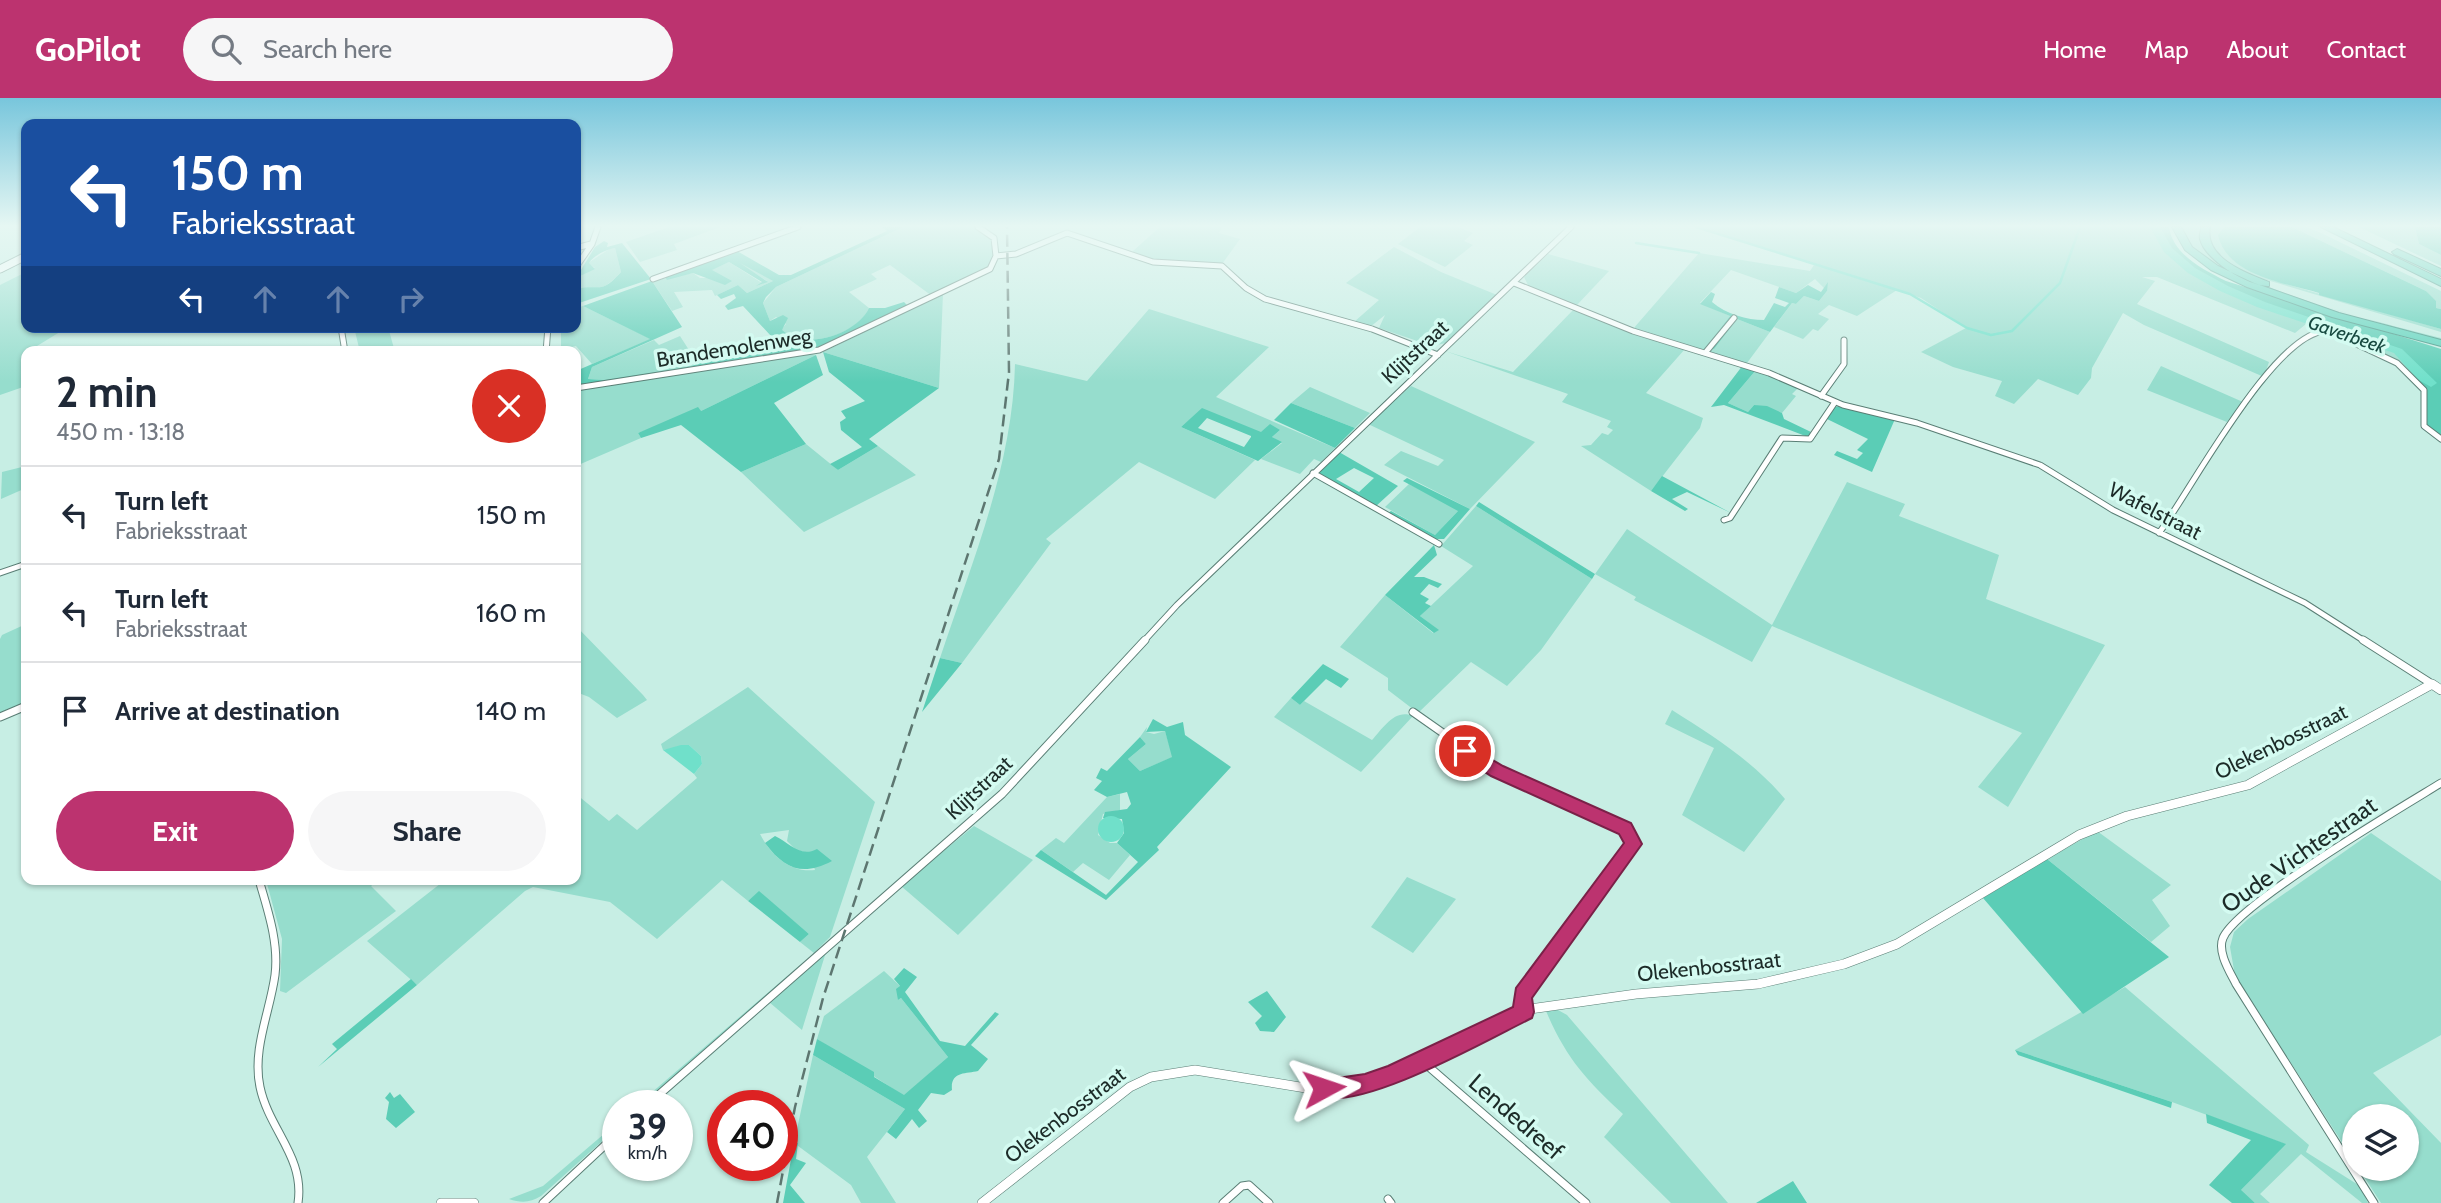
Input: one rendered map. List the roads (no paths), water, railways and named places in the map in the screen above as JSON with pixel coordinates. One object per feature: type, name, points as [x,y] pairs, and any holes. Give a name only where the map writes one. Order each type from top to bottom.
[{"type":"highway","points":[[2230,279],[2440,337]]},
{"type":"highway","points":[[2254,279],[2303,297],[2440,337]]},
{"type":"street","name":"Brandemolenweg","points":[[581,387],[823,349],[970,279]]},
{"type":"street","points":[[1237,279],[1246,288],[1265,299],[1373,329],[1438,355]]},
{"type":"street","name":"Klijtstraat","points":[[664,1090],[997,799],[1177,605],[1519,279]]},
{"type":"street","name":"Wafelstraat","points":[[1514,283],[1633,331],[1769,373],[1835,402],[1917,423],[2040,465],[2079,491],[2159,533],[2298,599],[2441,690]]},
{"type":"street","points":[[1705,353],[1734,318]]},
{"type":"street","points":[[2159,533],[2228,426],[2265,378],[2291,348],[2318,330],[2329,331],[2405,368],[2424,390],[2424,426],[2441,439]]},
{"type":"street","points":[[1821,396],[1844,363],[1844,340]]},
{"type":"street","points":[[1724,520],[1730,518],[1782,438],[1810,439],[1835,402]]},
{"type":"street","points":[[1313,473],[1438,544]]},
{"type":"street","points":[[0,573],[21,566]]},
{"type":"street","name":"Olekenbosstraat","points":[[982,1203],[1129,1087],[1151,1077],[1203,1071],[1300,1087],[1344,1088],[1383,1078],[1525,1012],[1614,996],[1768,982],[1855,960],[1897,944],[2078,835],[2127,816],[2211,797],[2248,785],[2432,684]]},
{"type":"street","points":[[0,717],[21,708]]},
{"type":"street","points":[[1413,712],[1497,771],[1625,828],[1632,836],[1633,844],[1626,857],[1523,994],[1521,1003],[1525,1012]]},
{"type":"street","name":"Oude Vichtestraat","points":[[2372,1199],[2235,984],[2225,961],[2222,941],[2227,929],[2274,892],[2365,829],[2441,783]]},
{"type":"street","points":[[260,885],[271,922],[276,972],[261,1052],[260,1086],[299,1170],[299,1203]]},
{"type":"street","name":"Lendedreef","points":[[1421,1060],[1586,1203]]},
{"type":"street","points":[[543,1203],[602,1148]]},
{"type":"street","points":[[1223,1203],[1242,1186],[1249,1185],[1269,1203]]},
{"type":"street","points":[[441,1203],[474,1203]]},
{"type":"waterway","points":[[1861,279],[1910,294],[1967,328],[1991,335],[2012,331],[2062,279]]},
{"type":"waterway","name":"Gaverbeek","points":[[2207,279],[2261,304],[2398,351],[2431,383]]},
{"type":"railway","points":[[777,1203],[795,1107],[823,998],[999,459],[1009,372],[1008,279]]}]
